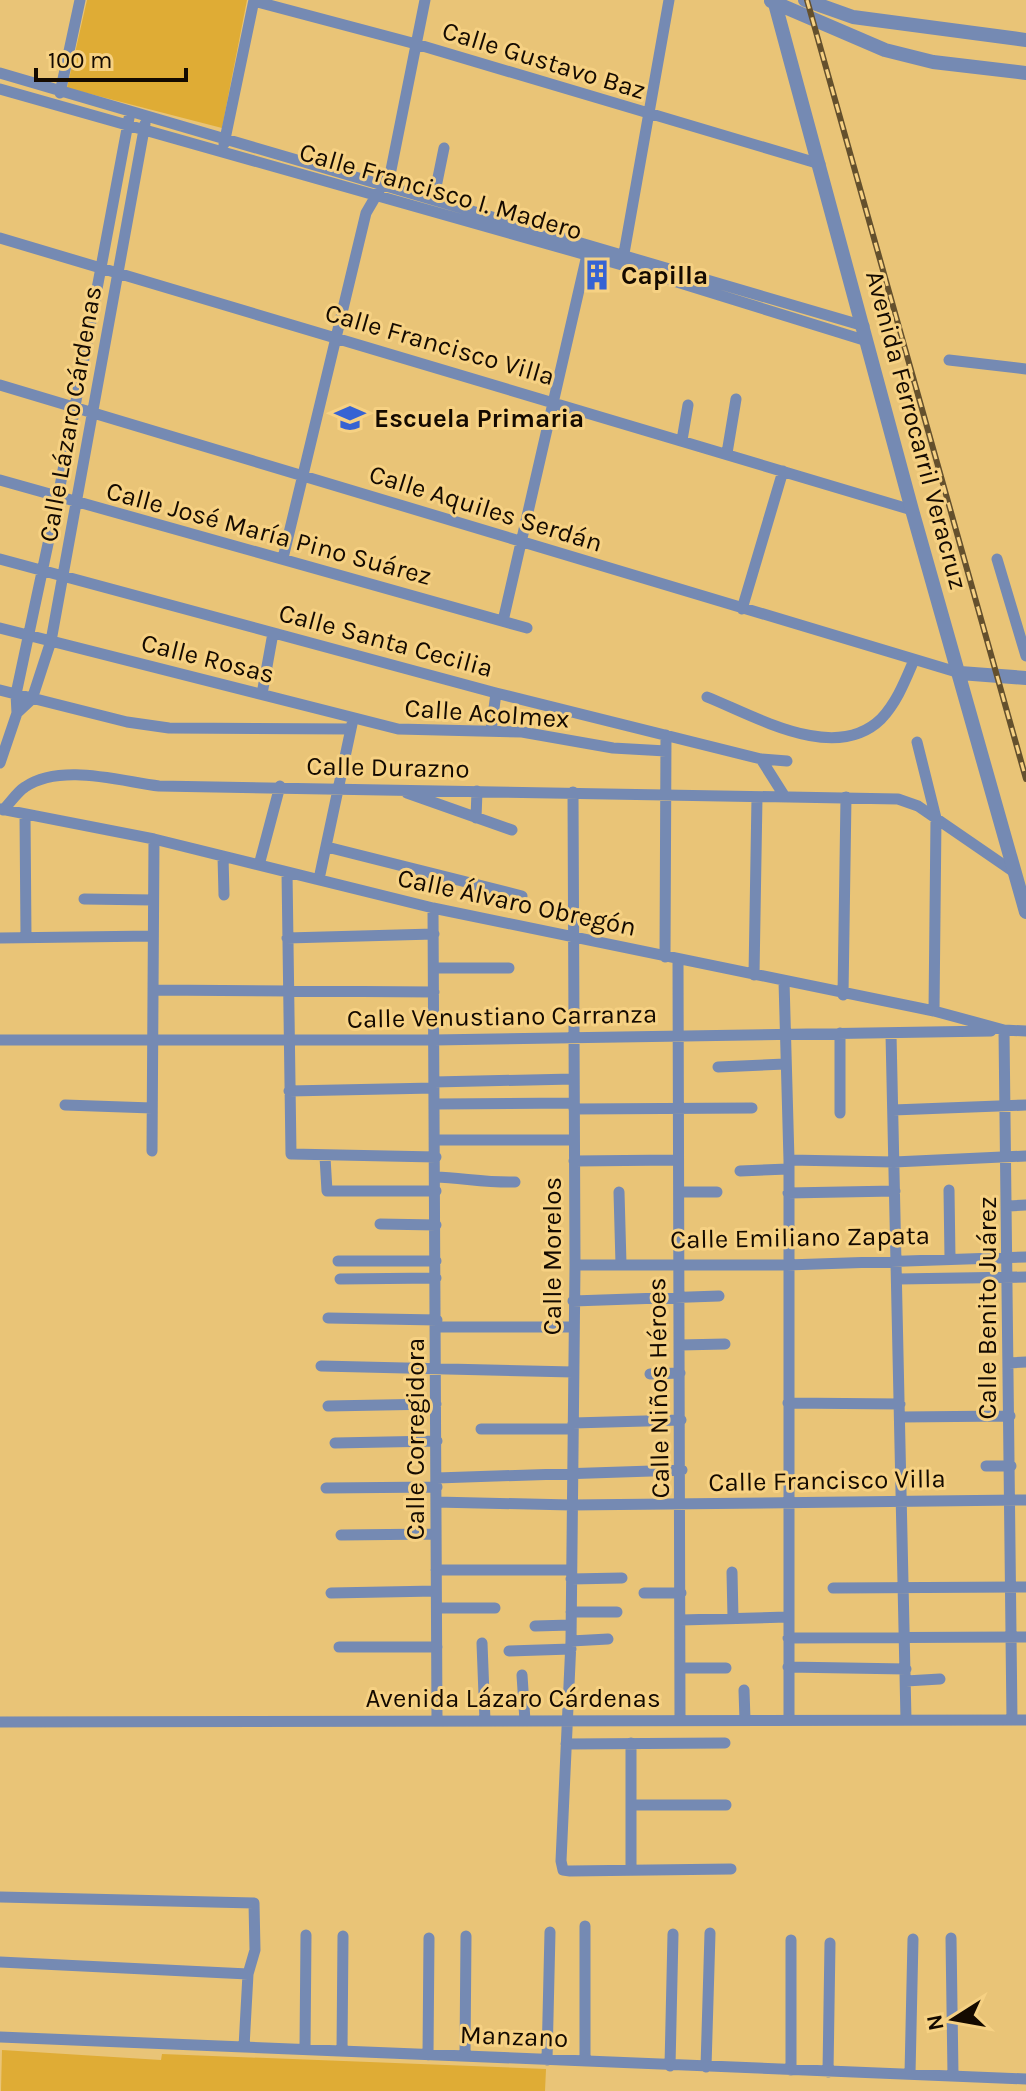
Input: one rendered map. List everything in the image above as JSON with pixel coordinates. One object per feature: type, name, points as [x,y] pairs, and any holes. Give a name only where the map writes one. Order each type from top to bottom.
[{"type":"street","points":[[58,105],[80,0]]},
{"type":"street","points":[[222,150],[254,0]]},
{"type":"street","name":"Calle Gustavo Baz","points":[[254,0],[416,44],[820,164]]},
{"type":"street","points":[[283,558],[339,337],[366,213],[391,170],[425,0]]},
{"type":"street","points":[[623,259],[669,0]]},
{"type":"street","points":[[805,0],[820,3],[848,16],[1026,40]]},
{"type":"street","points":[[772,1],[885,50],[933,62],[1026,73]]},
{"type":"street","name":"Avenida Ferrocarril Veracruz","points":[[772,1],[820,164],[912,510],[1026,912]]},
{"type":"street","points":[[844,32],[848,16]]},
{"type":"street","name":"Calle Francisco I. Madero","points":[[0,73],[434,197],[866,334]]},
{"type":"street","name":"Calle Francisco I. Madero","points":[[0,89],[587,255],[623,259]]},
{"type":"street","name":"Calle Lázaro Cárdenas","points":[[0,763],[17,713],[16,694],[58,497],[131,110]]},
{"type":"street","name":"Calle Lázaro Cárdenas","points":[[17,713],[32,699],[51,641],[147,114]]},
{"type":"street","points":[[434,197],[444,148]]},
{"type":"street","name":"Calle Francisco Villa","points":[[0,238],[555,401],[912,510]]},
{"type":"street","points":[[503,621],[524,542],[587,255]]},
{"type":"street","points":[[949,360],[1026,369]]},
{"type":"street","name":"Calle Aquiles Serdán","points":[[0,385],[960,673]]},
{"type":"street","points":[[727,453],[736,399]]},
{"type":"street","points":[[682,440],[688,405]]},
{"type":"street","points":[[742,609],[783,471]]},
{"type":"street","name":"Calle José María Pino Suárez","points":[[0,480],[527,628]]},
{"type":"street","name":"Calle Santa Cecilia","points":[[0,559],[496,693],[761,759],[787,761]]},
{"type":"street","points":[[997,559],[1026,656]]},
{"type":"street","points":[[0,628],[51,641]]},
{"type":"street","points":[[262,694],[273,633]]},
{"type":"street","name":"Calle Rosas","points":[[51,641],[262,694],[352,723]]},
{"type":"street","points":[[707,697],[817,738],[838,739],[879,721],[897,698],[914,660]]},
{"type":"street","points":[[960,673],[1026,678]]},
{"type":"street","points":[[0,690],[127,722],[169,728],[352,723],[319,879]]},
{"type":"street","points":[[491,731],[496,693]]},
{"type":"street","name":"Calle Acolmex","points":[[352,723],[398,729],[491,731],[666,751]]},
{"type":"street","points":[[665,957],[666,735]]},
{"type":"street","points":[[917,742],[936,818],[934,1011]]},
{"type":"street","points":[[761,759],[785,797]]},
{"type":"street","name":"Calle Durazno","points":[[2,810],[24,788],[48,777],[70,776],[159,786],[898,799],[936,818],[1014,872]]},
{"type":"street","points":[[259,865],[280,786]]},
{"type":"street","points":[[402,791],[512,830]]},
{"type":"street","points":[[476,818],[477,791]]},
{"type":"street","name":"Calle Morelos","points":[[573,792],[575,1265],[571,1645],[563,1870],[631,1870]]},
{"type":"street","points":[[754,975],[757,797]]},
{"type":"street","points":[[843,995],[846,797]]},
{"type":"street","name":"Calle Álvaro Obregón","points":[[2,810],[154,839],[433,908],[843,995],[934,1011],[1004,1030],[1026,1031]]},
{"type":"street","points":[[25,814],[26,937]]},
{"type":"street","points":[[152,1151],[154,839]]},
{"type":"street","points":[[327,847],[522,896]]},
{"type":"street","points":[[223,856],[224,895]]},
{"type":"street","points":[[287,872],[291,1154],[436,1157]]},
{"type":"street","points":[[84,899],[153,900]]},
{"type":"street","name":"Calle Corregidora","points":[[433,908],[437,1721]]},
{"type":"street","points":[[287,938],[434,934]]},
{"type":"street","points":[[0,938],[153,936]]},
{"type":"street","name":"Calle Niños Héroes","points":[[678,959],[676,1160],[682,1470],[680,1720]]},
{"type":"street","points":[[434,968],[509,968]]},
{"type":"street","points":[[784,981],[788,1165],[789,1720]]},
{"type":"street","points":[[153,990],[434,992]]},
{"type":"street","name":"Calle Venustiano Carranza","points":[[0,1040],[434,1040],[574,1035],[891,1034],[1004,1030]]},
{"type":"street","name":"Calle Benito Juárez","points":[[1004,1030],[1008,1105],[1012,1720]]},
{"type":"street","points":[[840,1033],[840,1113]]},
{"type":"street","points":[[891,1034],[906,1720]]},
{"type":"street","points":[[718,1067],[785,1064]]},
{"type":"street","points":[[289,1091],[573,1079]]},
{"type":"street","points":[[435,1104],[752,1108]]},
{"type":"street","points":[[65,1105],[152,1108]]},
{"type":"street","points":[[893,1110],[1026,1105]]},
{"type":"street","points":[[436,1140],[574,1140]]},
{"type":"street","points":[[740,1171],[788,1165],[1026,1156]]},
{"type":"street","points":[[325,1157],[327,1191],[436,1191]]},
{"type":"street","points":[[574,1161],[676,1160]]},
{"type":"street","points":[[435,1177],[470,1179],[478,1183],[515,1182]]},
{"type":"street","points":[[949,1190],[950,1258]]},
{"type":"street","points":[[788,1193],[895,1191]]},
{"type":"street","points":[[619,1192],[621,1264]]},
{"type":"street","points":[[679,1192],[717,1192]]},
{"type":"street","points":[[1009,1206],[1026,1205]]},
{"type":"street","points":[[380,1224],[436,1225]]},
{"type":"street","name":"Calle Emiliano Zapata","points":[[575,1265],[787,1265],[1026,1257]]},
{"type":"street","points":[[338,1261],[436,1261]]},
{"type":"street","points":[[898,1279],[1026,1277]]},
{"type":"street","points":[[340,1279],[436,1278]]},
{"type":"street","points":[[573,1301],[719,1296]]},
{"type":"street","points":[[328,1318],[573,1327]]},
{"type":"street","points":[[680,1345],[725,1344]]},
{"type":"street","points":[[1009,1363],[1026,1362]]},
{"type":"street","points":[[321,1366],[573,1372]]},
{"type":"street","points":[[650,1374],[680,1373]]},
{"type":"street","points":[[788,1403],[900,1404]]},
{"type":"street","points":[[328,1406],[436,1404]]},
{"type":"street","points":[[901,1417],[1010,1416]]},
{"type":"street","points":[[481,1429],[681,1420]]},
{"type":"street","points":[[335,1443],[437,1441]]},
{"type":"street","points":[[986,1466],[1011,1466]]},
{"type":"street","points":[[326,1488],[682,1470]]},
{"type":"street","name":"Calle Francisco Villa","points":[[436,1502],[571,1505],[1026,1500]]},
{"type":"street","points":[[341,1535],[436,1534]]},
{"type":"street","points":[[436,1570],[622,1578]]},
{"type":"street","points":[[732,1572],[733,1618]]},
{"type":"street","points":[[833,1588],[1026,1587]]},
{"type":"street","points":[[331,1593],[436,1591]]},
{"type":"street","points":[[644,1593],[681,1593]]},
{"type":"street","points":[[437,1608],[495,1608]]},
{"type":"street","points":[[571,1612],[617,1612]]},
{"type":"street","points":[[681,1620],[787,1617]]},
{"type":"street","points":[[535,1626],[571,1625]]},
{"type":"street","points":[[788,1638],[1026,1637]]},
{"type":"street","points":[[509,1651],[608,1639]]},
{"type":"street","points":[[482,1643],[485,1721]]},
{"type":"street","points":[[339,1647],[437,1647]]},
{"type":"street","points":[[788,1667],[940,1679]]},
{"type":"street","points":[[680,1668],[726,1668]]},
{"type":"street","points":[[522,1675],[525,1721]]},
{"type":"street","points":[[744,1690],[745,1720]]},
{"type":"street","name":"Avenida Lázaro Cárdenas","points":[[0,1722],[1026,1720]]},
{"type":"street","points":[[631,1743],[631,1870],[731,1869]]},
{"type":"street","points":[[566,1744],[725,1743]]},
{"type":"street","points":[[632,1805],[726,1805]]},
{"type":"street","points":[[0,1897],[254,1903],[255,1950],[248,1974],[244,2047]]},
{"type":"street","points":[[585,1926],[585,2061]]},
{"type":"street","points":[[547,2060],[550,1932]]},
{"type":"street","points":[[706,2067],[710,1933]]},
{"type":"street","points":[[670,2066],[673,1934]]},
{"type":"street","points":[[305,2049],[306,1935]]},
{"type":"street","points":[[342,2051],[343,1936]]},
{"type":"street","points":[[465,2056],[466,1936]]},
{"type":"street","points":[[428,2055],[429,1938]]},
{"type":"street","points":[[951,1938],[953,2075]]},
{"type":"street","points":[[910,2074],[913,1939]]},
{"type":"street","points":[[791,1940],[791,2070]]},
{"type":"street","points":[[828,2072],[830,1943]]},
{"type":"street","points":[[0,1962],[248,1974]]},
{"type":"street","name":"Manzano","points":[[0,2037],[1026,2079]]},
{"type":"street","points":[[976,2091],[977,2076]]},
{"type":"shaded area","points":[[87,0],[247,0],[222,128],[67,88]]},
{"type":"shaded area","points":[[2,2050],[161,2060],[162,2054],[546,2069],[545,2091],[1,2091]]},
{"type":"railway","points":[[807,0],[1026,779]]},
{"type":"place","name":"Capilla","points":[[597,275]]},
{"type":"place","name":"Escuela Primaria","points":[[350,418]]}]
